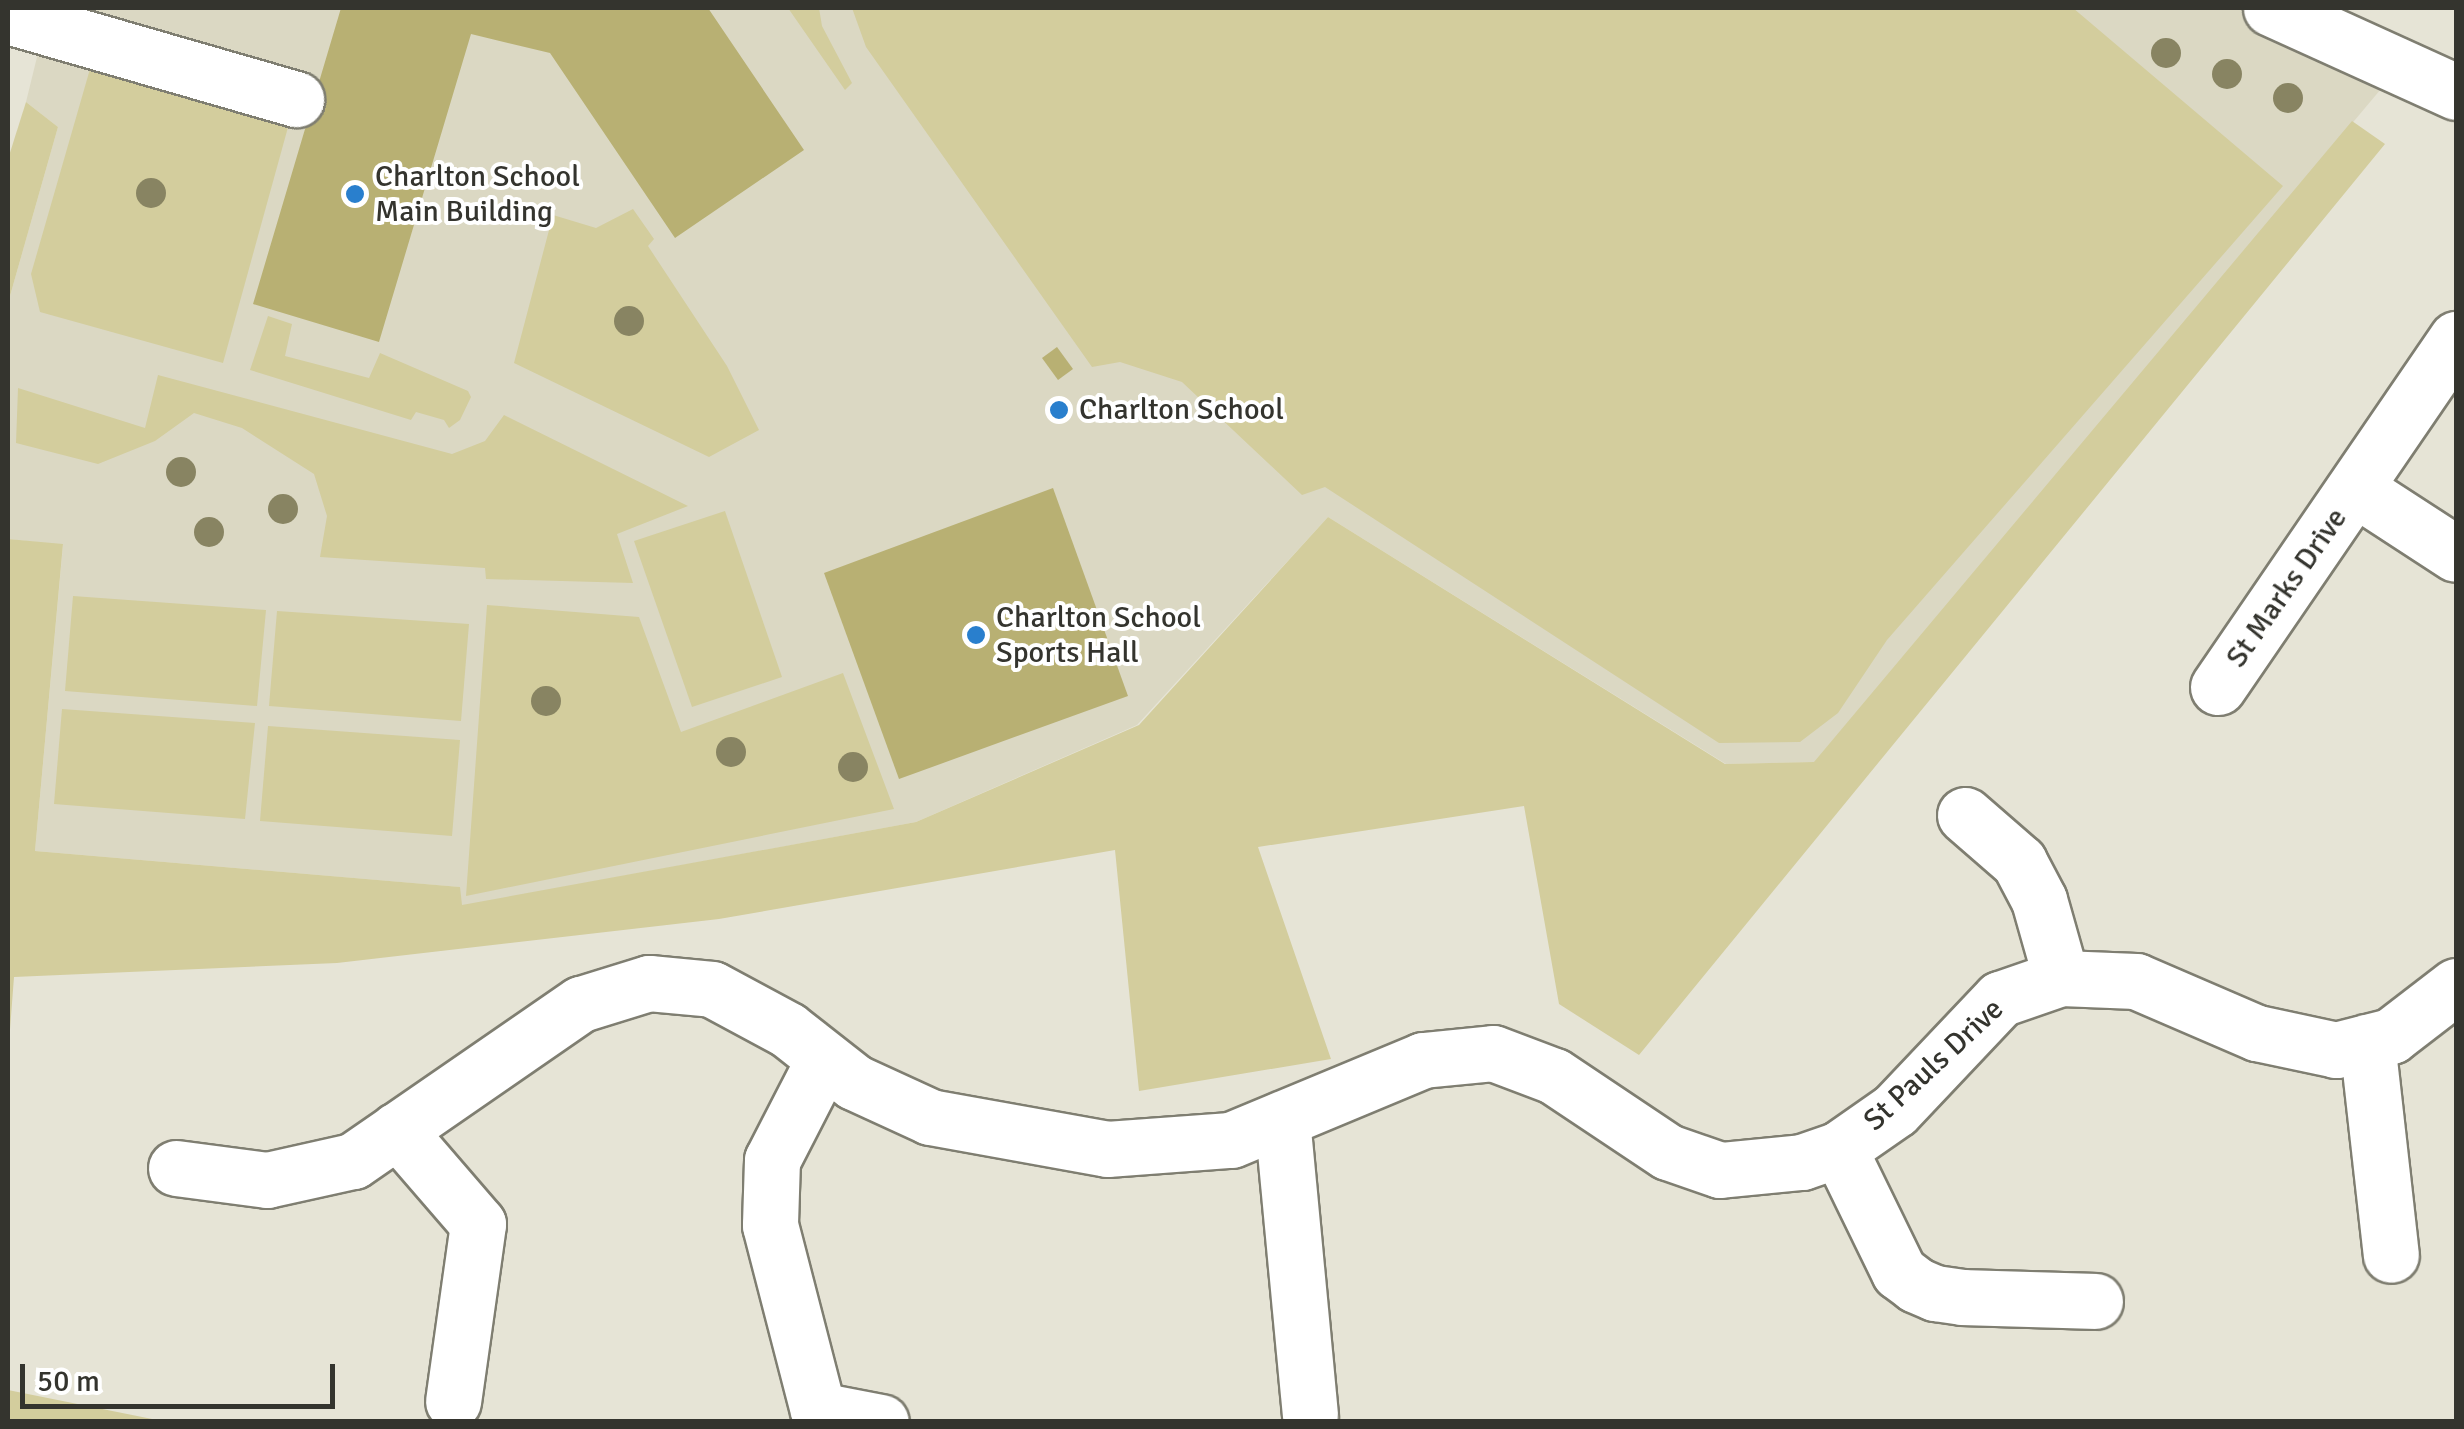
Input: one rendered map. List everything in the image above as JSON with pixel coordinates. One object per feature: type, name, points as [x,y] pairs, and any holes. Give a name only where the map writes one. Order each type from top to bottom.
[{"type":"street","points":[[2272,8],[2456,92]]},
{"type":"street","points":[[8,16],[296,99]]},
{"type":"street","name":"St Marks Drive","points":[[2218,687],[2456,339]]},
{"type":"street","name":"St Marks Drive","points":[[2356,489],[2456,554]]},
{"type":"street","points":[[1965,815],[2019,862],[2039,900],[2061,978]]},
{"type":"street","name":"St Pauls Drive","points":[[176,1168],[267,1180],[353,1162],[581,1004],[649,984],[712,989],[788,1030],[854,1082],[930,1117],[1107,1149],[1231,1140],[1423,1060],[1493,1053],[1554,1076],[1668,1152],[1720,1170],[1802,1162],[1839,1149],[1895,1110],[2000,999],[2061,978],[2136,980],[2257,1033],[2336,1050],[2391,1036],[2456,986]]},
{"type":"street","points":[[2367,1042],[2391,1255]]},
{"type":"street","points":[[824,1059],[772,1160],[770,1224],[818,1410],[881,1422]]},
{"type":"street","points":[[1282,1119],[1310,1415]]},
{"type":"street","points":[[397,1130],[478,1224],[453,1401]]},
{"type":"street","points":[[1839,1149],[1899,1272],[1916,1285],[1935,1294],[1963,1297],[2096,1301]]},
{"type":"shaded area","name":"Charlton School","points":[[49,8],[2245,8],[2386,83],[1815,762],[1726,764],[1328,517],[1137,725],[916,822],[461,906],[459,887],[35,851],[63,545],[8,539],[8,303],[58,127],[26,102]]},
{"type":"shaded area","points":[[788,8],[819,8],[822,26],[852,83],[845,90]]},
{"type":"shaded area","points":[[852,8],[2073,8],[2283,186],[1887,640],[1838,713],[1800,742],[1719,743],[1325,487],[1302,495],[1182,382],[1120,362],[1092,367],[866,47]]},
{"type":"shaded area","points":[[90,69],[290,120],[223,363],[40,312],[31,274]]},
{"type":"shaded area","points":[[26,102],[58,127],[8,303],[8,159]]},
{"type":"shaded area","points":[[2352,121],[2385,144],[1639,1055],[1559,1004],[1524,806],[1258,847],[1331,1059],[1139,1091],[1115,850],[719,919],[337,963],[14,977],[8,1056],[8,539],[63,544],[35,851],[460,887],[462,905],[916,822],[1139,725],[1328,517],[1725,764],[1814,762]]},
{"type":"shaded area","points":[[633,209],[654,239],[648,246],[727,366],[759,430],[709,457],[514,363],[553,215],[596,228]]},
{"type":"shaded area","points":[[268,316],[292,324],[285,356],[369,378],[380,353],[468,391],[471,397],[460,420],[449,428],[444,420],[416,412],[411,420],[250,370]]},
{"type":"shaded area","points":[[158,375],[452,454],[485,441],[504,415],[688,506],[617,534],[633,583],[486,579],[485,568],[320,557],[327,516],[314,474],[242,428],[194,413],[155,441],[98,464],[16,443],[18,388],[145,428]]},
{"type":"shaded area","points":[[725,511],[782,677],[692,707],[634,541]]},
{"type":"shaded area","points":[[73,596],[266,610],[257,706],[65,691]]},
{"type":"shaded area","points":[[487,605],[639,617],[681,732],[843,673],[894,809],[466,896]]},
{"type":"shaded area","points":[[277,611],[469,624],[461,721],[269,706]]},
{"type":"shaded area","points":[[62,709],[255,723],[245,819],[54,804]]},
{"type":"shaded area","points":[[268,726],[460,740],[452,836],[260,821]]},
{"type":"shaded area","points":[[8,1390],[162,1421],[8,1421]]},
{"type":"building","name":"Charlton School Main Building","points":[[341,8],[708,8],[804,150],[675,238],[550,53],[471,34],[379,342],[253,304]]},
{"type":"building","points":[[1057,347],[1073,369],[1058,380],[1042,358]]},
{"type":"building","name":"Charlton School Sports Hall","points":[[1053,488],[1128,696],[899,779],[824,573]]},
{"type":"place","name":"Charlton School Main Building","points":[[355,194]]},
{"type":"place","name":"Charlton School","points":[[1059,410]]},
{"type":"place","name":"Charlton School Sports Hall","points":[[976,635]]}]
